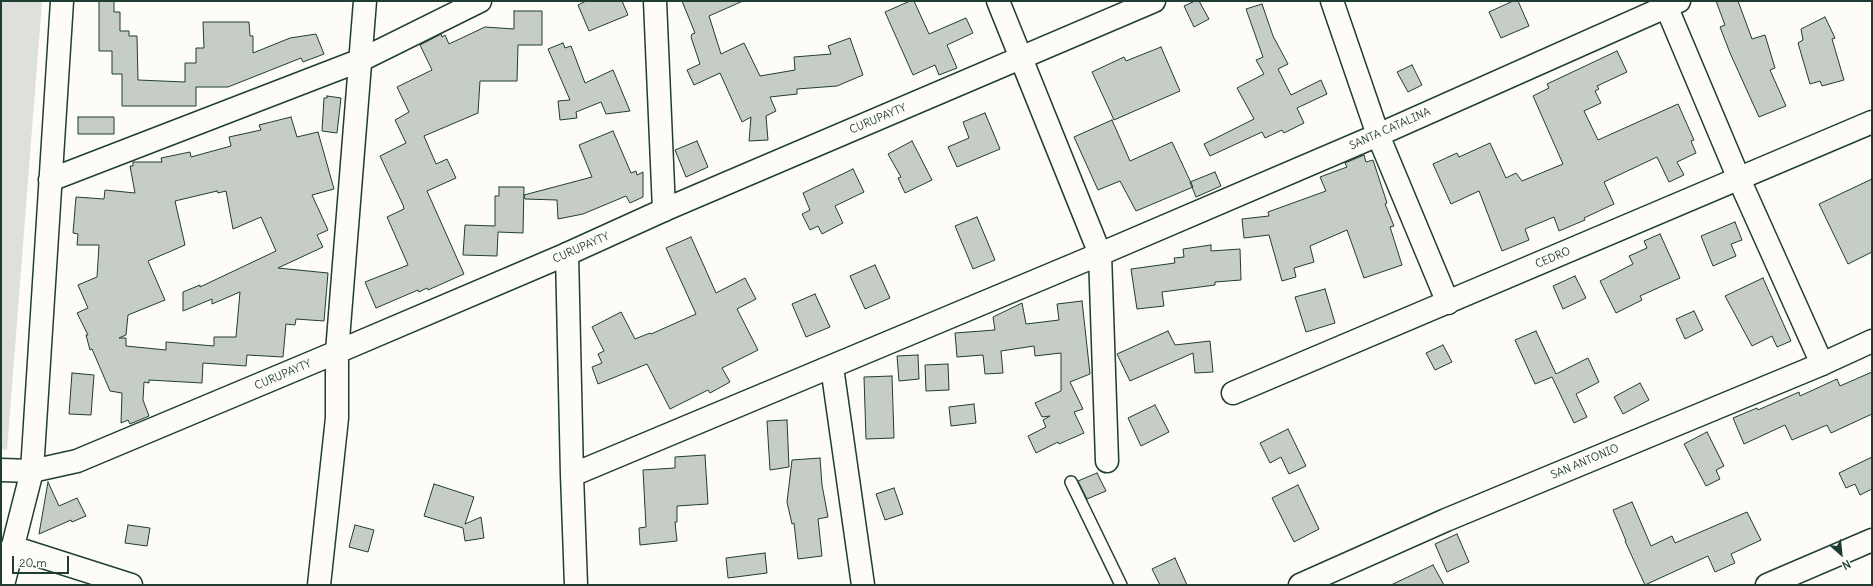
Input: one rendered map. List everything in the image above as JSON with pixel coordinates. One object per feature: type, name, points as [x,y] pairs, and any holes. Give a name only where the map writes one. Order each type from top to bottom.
[{"type":"street","points":[[3,585],[32,471],[62,1]]},
{"type":"street","points":[[319,585],[337,418],[337,352],[365,1]]},
{"type":"street","points":[[50,180],[361,60],[480,1]]},
{"type":"street","points":[[655,1],[664,210]]},
{"type":"street","points":[[998,1],[1100,254],[1107,461]]},
{"type":"street","name":"CURUPAYTY","points":[[1,470],[32,471],[78,461],[567,254],[664,210],[1154,1]]},
{"type":"street","points":[[1332,1],[1378,135],[1448,303]]},
{"type":"street","points":[[1670,3],[1739,178],[1822,364]]},
{"type":"street","name":"SANTA CATALINA","points":[[572,475],[1100,254],[1378,135],[1670,3]]},
{"type":"street","name":"CEDRO","points":[[1233,393],[1872,122]]},
{"type":"street","points":[[567,254],[576,585]]},
{"type":"street","name":"SAN ANTONIO","points":[[1300,585],[1446,520],[1872,342]]},
{"type":"street","points":[[832,367],[863,585]]},
{"type":"street","points":[[1767,585],[1872,540]]},
{"type":"street","points":[[12,547],[131,585]]},
{"type":"lane","points":[[1071,482],[1121,585]]},
{"type":"shaded area","points":[[1,1],[42,1],[7,450],[1,449]]},
{"type":"building","points":[[99,1],[114,1],[114,12],[120,12],[120,31],[129,31],[129,36],[137,36],[138,80],[185,82],[185,63],[196,63],[196,48],[204,48],[203,22],[249,22],[250,36],[253,36],[253,53],[290,38],[316,34],[324,54],[303,62],[301,58],[228,87],[196,87],[196,106],[122,106],[122,74],[112,74],[112,51],[99,51]]},
{"type":"building","points":[[586,1],[622,1],[628,15],[589,31],[578,5]]},
{"type":"building","points":[[682,1],[743,1],[709,16],[721,54],[744,43],[760,76],[795,70],[794,57],[831,54],[828,46],[850,38],[863,75],[837,86],[797,89],[797,94],[770,97],[776,111],[766,116],[768,140],[749,141],[751,117],[742,122],[720,73],[694,85],[687,70],[700,64],[691,37],[692,34],[695,33]]},
{"type":"building","points":[[910,1],[914,1],[929,34],[966,18],[973,33],[947,45],[957,68],[939,75],[935,65],[913,75],[885,12]]},
{"type":"building","points":[[1195,1],[1199,1],[1209,19],[1194,27],[1184,6]]},
{"type":"building","points":[[1513,1],[1518,1],[1529,26],[1501,38],[1489,12]]},
{"type":"building","points":[[1716,1],[1738,1],[1752,39],[1765,35],[1775,68],[1770,70],[1786,106],[1759,117],[1720,27],[1725,25]]},
{"type":"building","points":[[1262,4],[1273,36],[1288,64],[1278,69],[1291,95],[1321,80],[1327,94],[1297,108],[1304,123],[1284,133],[1282,130],[1265,138],[1262,132],[1210,156],[1204,144],[1254,119],[1237,88],[1264,74],[1256,60],[1263,57],[1246,9]]},
{"type":"building","points":[[514,11],[542,11],[542,45],[518,45],[517,81],[480,81],[478,113],[424,136],[436,164],[447,159],[456,178],[427,191],[464,274],[428,290],[427,288],[419,292],[418,290],[376,308],[365,282],[408,265],[387,217],[404,209],[403,205],[380,156],[406,143],[395,120],[409,112],[397,87],[432,70],[420,45],[441,34],[442,37],[445,35],[449,44],[485,27],[514,29]]},
{"type":"building","points":[[1825,17],[1835,38],[1832,39],[1844,80],[1822,86],[1820,81],[1810,84],[1798,43],[1803,40],[1801,29]]},
{"type":"building","points":[[563,43],[565,48],[571,46],[585,83],[613,70],[630,111],[606,114],[601,102],[576,112],[577,118],[560,120],[558,101],[570,100],[548,49]]},
{"type":"building","points":[[1161,47],[1180,91],[1114,120],[1092,72],[1124,57],[1126,61]]},
{"type":"building","points":[[1617,51],[1627,72],[1597,86],[1599,89],[1595,91],[1601,103],[1584,111],[1598,140],[1678,104],[1694,140],[1691,141],[1696,153],[1677,162],[1684,175],[1669,182],[1657,157],[1604,182],[1614,204],[1584,218],[1585,220],[1559,231],[1554,217],[1525,229],[1529,240],[1502,251],[1479,191],[1451,204],[1433,164],[1457,153],[1459,157],[1490,143],[1506,178],[1516,173],[1522,181],[1563,164],[1533,96],[1549,88],[1547,84]]},
{"type":"building","points":[[1412,65],[1422,85],[1408,92],[1397,72]]},
{"type":"building","points":[[327,96],[341,98],[337,133],[322,131],[324,98],[327,98]]},
{"type":"building","points":[[985,113],[1000,149],[957,167],[948,147],[969,138],[963,122]]},
{"type":"building","points":[[78,117],[114,117],[114,134],[78,134]]},
{"type":"building","points":[[291,117],[297,137],[318,132],[334,189],[312,195],[328,230],[317,235],[323,247],[278,268],[328,273],[324,321],[296,319],[295,325],[286,324],[283,357],[247,355],[246,366],[203,363],[202,383],[149,380],[149,383],[144,382],[143,400],[149,416],[130,424],[128,420],[121,423],[122,393],[110,391],[92,349],[90,350],[86,335],[88,335],[77,313],[88,308],[78,285],[97,277],[99,245],[77,245],[78,234],[73,233],[76,197],[104,199],[105,190],[135,193],[130,166],[133,166],[133,162],[162,162],[161,158],[190,152],[191,157],[231,146],[229,137],[261,130],[259,125]],"holes":[[[217,191],[218,193],[226,191],[233,229],[261,217],[276,251],[200,287],[200,285],[183,292],[183,311],[212,299],[212,304],[240,292],[236,337],[214,337],[214,346],[166,342],[166,350],[126,346],[126,338],[119,338],[126,335],[128,315],[165,300],[148,261],[185,245],[175,201]]]},
{"type":"building","points":[[1112,120],[1130,161],[1172,142],[1193,187],[1136,211],[1120,181],[1098,190],[1074,137]]},
{"type":"building","points":[[613,131],[631,173],[636,171],[637,175],[643,172],[643,197],[630,203],[626,196],[583,214],[558,219],[557,200],[525,199],[524,195],[592,177],[579,145]]},
{"type":"building","points":[[697,141],[708,167],[686,177],[675,150]]},
{"type":"building","points":[[912,141],[932,180],[905,193],[898,178],[901,177],[888,154]]},
{"type":"building","points":[[1364,155],[1366,162],[1373,160],[1387,203],[1385,204],[1394,226],[1390,227],[1402,265],[1364,278],[1347,230],[1310,246],[1314,262],[1294,268],[1296,277],[1282,281],[1269,235],[1244,238],[1242,219],[1269,216],[1268,212],[1326,191],[1320,177],[1347,167],[1345,163]]},
{"type":"building","points":[[853,169],[864,192],[835,206],[843,223],[822,234],[818,226],[810,230],[802,214],[810,210],[803,193]]},
{"type":"building","points":[[1215,172],[1221,186],[1196,197],[1190,182]]},
{"type":"building","points":[[1872,179],[1872,252],[1848,264],[1819,204]]},
{"type":"building","points":[[499,187],[524,187],[523,233],[498,232],[497,256],[463,255],[465,225],[495,226],[495,196],[499,196]]},
{"type":"building","points":[[977,217],[995,260],[973,269],[955,226]]},
{"type":"building","points":[[1735,222],[1742,240],[1731,244],[1736,256],[1713,266],[1701,236]]},
{"type":"building","points":[[1660,234],[1680,278],[1640,296],[1642,300],[1616,313],[1600,281],[1633,264],[1629,256],[1647,248],[1644,241]]},
{"type":"building","points":[[691,237],[716,293],[745,278],[756,299],[737,309],[758,350],[722,368],[730,382],[710,393],[708,390],[670,409],[647,364],[598,384],[592,367],[602,363],[598,354],[604,351],[592,327],[621,312],[635,339],[650,333],[651,334],[696,314],[666,248]]},
{"type":"building","points":[[1211,245],[1211,251],[1240,249],[1241,280],[1215,282],[1215,285],[1162,292],[1164,306],[1137,309],[1131,269],[1175,263],[1174,258],[1184,257],[1183,249]]},
{"type":"building","points":[[875,265],[890,298],[865,309],[850,276]]},
{"type":"building","points":[[1575,276],[1586,298],[1563,309],[1553,286]]},
{"type":"building","points":[[1763,278],[1791,341],[1777,347],[1772,336],[1752,346],[1725,296]]},
{"type":"building","points":[[1325,289],[1335,323],[1306,332],[1295,297]]},
{"type":"building","points":[[815,294],[830,327],[806,337],[792,304]]},
{"type":"building","points":[[1082,301],[1090,374],[1070,382],[1083,409],[1074,412],[1084,433],[1059,444],[1058,442],[1036,453],[1028,436],[1046,427],[1043,420],[1050,416],[1042,417],[1035,403],[1061,391],[1061,353],[1035,356],[1034,346],[1001,351],[1003,373],[985,374],[983,355],[957,357],[955,333],[995,330],[993,317],[1022,303],[1026,324],[1059,320],[1057,304]]},
{"type":"building","points":[[1694,311],[1703,330],[1685,339],[1676,319]]},
{"type":"building","points":[[1168,331],[1175,345],[1210,341],[1213,372],[1195,373],[1193,353],[1130,381],[1117,354]]},
{"type":"building","points":[[1536,331],[1556,374],[1588,358],[1599,382],[1576,394],[1587,417],[1574,423],[1552,377],[1535,384],[1515,340]]},
{"type":"building","points":[[1443,345],[1452,362],[1435,370],[1426,353]]},
{"type":"building","points":[[918,355],[919,379],[899,381],[897,356]]},
{"type":"building","points":[[948,364],[949,390],[926,391],[925,365]]},
{"type":"building","points":[[1872,372],[1872,414],[1831,433],[1827,425],[1792,440],[1785,425],[1744,444],[1733,418],[1757,408],[1758,410],[1799,392],[1800,396],[1837,379],[1840,386]]},
{"type":"building","points":[[72,373],[94,375],[91,415],[69,414]]},
{"type":"building","points":[[892,376],[894,438],[866,439],[864,377]]},
{"type":"building","points":[[1640,383],[1649,400],[1623,414],[1614,397]]},
{"type":"building","points":[[974,404],[976,423],[951,426],[949,407]]},
{"type":"building","points":[[1155,405],[1169,432],[1141,446],[1128,418]]},
{"type":"building","points":[[787,420],[789,467],[770,470],[767,421]]},
{"type":"building","points":[[1288,429],[1306,466],[1289,474],[1281,457],[1270,463],[1260,443]]},
{"type":"building","points":[[1707,432],[1724,466],[1716,470],[1720,479],[1706,486],[1684,444]]},
{"type":"building","points":[[705,455],[708,504],[677,506],[677,522],[675,522],[677,541],[640,545],[639,528],[646,527],[643,470],[675,468],[675,457]]},
{"type":"building","points":[[1872,457],[1872,489],[1860,495],[1855,484],[1846,488],[1839,473]]},
{"type":"building","points":[[820,458],[822,485],[828,517],[818,519],[822,556],[798,559],[794,523],[792,524],[787,502],[792,460]]},
{"type":"building","points":[[1097,473],[1106,491],[1087,499],[1078,481]]},
{"type":"building","points":[[48,482],[59,506],[77,498],[86,516],[72,522],[71,520],[39,534]]},
{"type":"building","points":[[434,484],[474,497],[465,524],[481,517],[484,538],[465,541],[463,528],[424,516]]},
{"type":"building","points":[[1298,485],[1319,529],[1294,542],[1272,498]]},
{"type":"building","points":[[894,488],[903,514],[885,520],[876,494]]},
{"type":"building","points":[[1632,502],[1651,546],[1672,536],[1675,543],[1747,512],[1761,540],[1731,554],[1735,563],[1715,572],[1708,556],[1645,585],[1613,510]]},
{"type":"building","points":[[128,525],[150,528],[147,546],[125,543]]},
{"type":"building","points":[[355,525],[374,530],[368,552],[349,547]]},
{"type":"building","points":[[1457,534],[1469,562],[1447,572],[1435,544]]},
{"type":"building","points":[[765,553],[767,573],[728,578],[726,558]]},
{"type":"building","points":[[1175,558],[1187,585],[1160,585],[1152,569]]},
{"type":"building","points":[[1433,565],[1444,585],[1391,585]]}]
